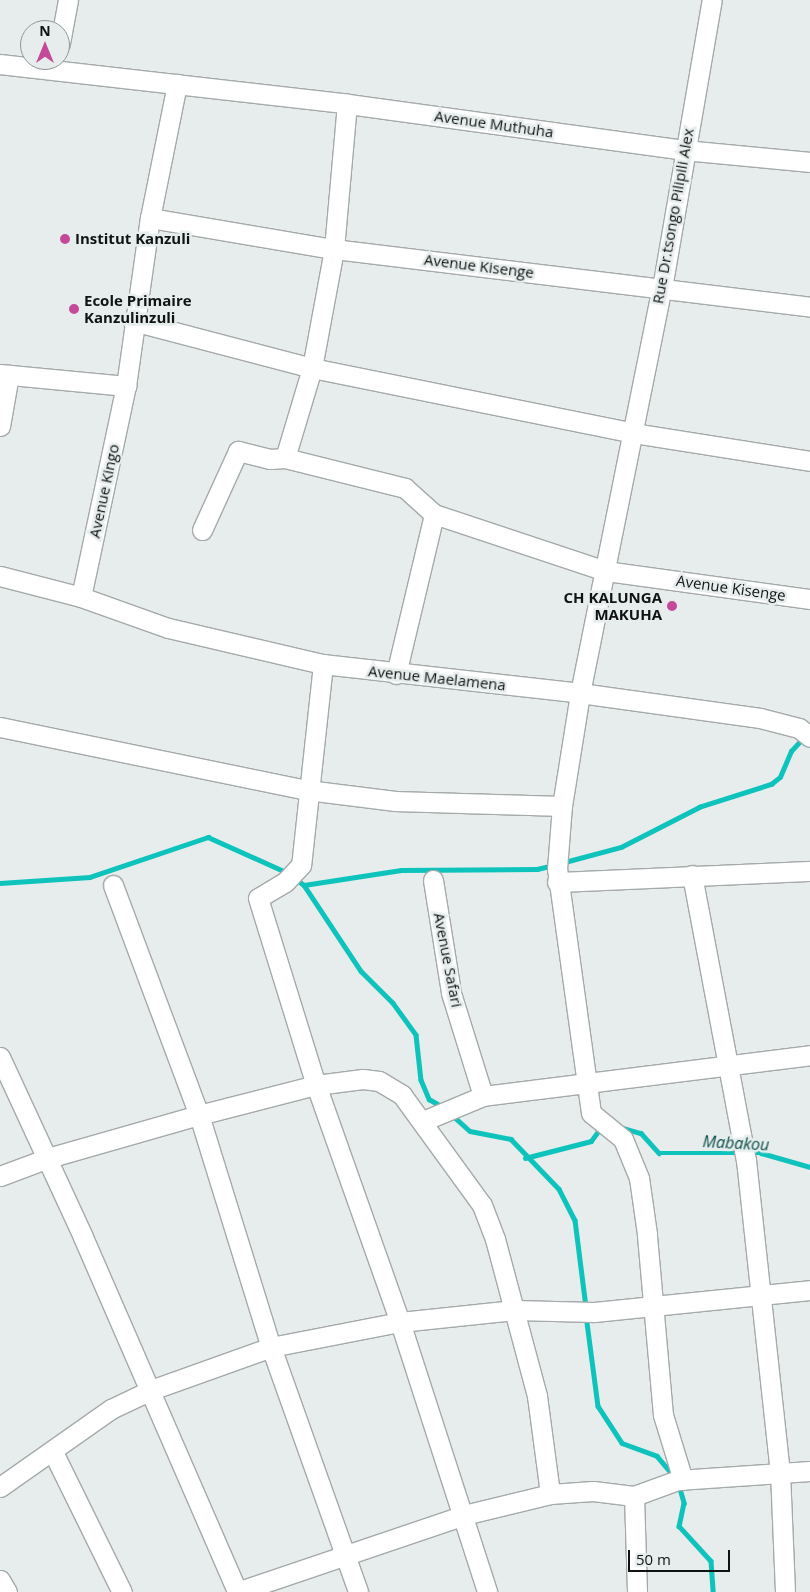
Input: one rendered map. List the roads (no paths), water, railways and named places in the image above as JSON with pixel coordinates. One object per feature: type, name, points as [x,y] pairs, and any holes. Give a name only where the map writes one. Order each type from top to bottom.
[{"type":"street","points":[[64,20],[68,0]]},
{"type":"street","name":"Rue Dr.tsongo Pilipili Alex","points":[[683,1480],[663,1414],[654,1307],[638,1178],[623,1139],[591,1113],[557,870],[562,806],[580,693],[662,288],[684,150],[712,0]]},
{"type":"street","name":"Avenue Muthuha","points":[[0,64],[20,64]]},
{"type":"street","name":"Avenue Muthuha","points":[[70,66],[177,84],[347,104],[684,150],[810,162]]},
{"type":"street","name":"Avenue Kingo","points":[[81,597],[126,386],[133,321],[150,218],[177,84]]},
{"type":"street","points":[[285,458],[312,368],[334,249],[347,104]]},
{"type":"street","name":"Avenue Kisenge","points":[[150,218],[334,249],[810,307]]},
{"type":"street","points":[[133,321],[312,368],[634,432],[810,461]]},
{"type":"street","points":[[0,426],[4,374],[126,386]]},
{"type":"street","name":"Avenue Kisenge","points":[[202,530],[238,451],[270,459],[285,458],[405,488],[434,514],[605,571],[810,599]]},
{"type":"street","points":[[396,674],[434,514]]},
{"type":"street","points":[[0,576],[81,597]]},
{"type":"street","name":"Avenue Maelamena","points":[[81,597],[168,628],[323,664],[396,674],[580,693],[760,718],[804,732]]},
{"type":"street","points":[[323,664],[307,790],[301,865],[291,876],[258,898],[316,1085],[400,1322],[488,1592]]},
{"type":"street","points":[[0,727],[307,790],[395,801],[562,806]]},
{"type":"street","points":[[557,870],[692,875],[810,871]]},
{"type":"street","points":[[692,875],[745,1152],[780,1472],[785,1592]]},
{"type":"street","name":"Avenue Safari","points":[[433,880],[451,994],[483,1096]]},
{"type":"street","points":[[113,885],[199,1115],[272,1347],[358,1592]]},
{"type":"street","points":[[422,1121],[483,1096],[729,1063],[810,1055]]},
{"type":"street","points":[[0,1057],[48,1158],[151,1390],[237,1592],[345,1553],[464,1515],[550,1494],[593,1491],[634,1496],[683,1480],[780,1472],[810,1472]]},
{"type":"street","points":[[0,1176],[48,1158],[199,1115],[316,1085],[363,1078],[379,1082],[402,1096],[482,1205],[495,1239],[538,1396],[550,1494]]},
{"type":"street","points":[[0,1487],[53,1452],[64,1440],[111,1409],[151,1390],[272,1347],[400,1322],[514,1310],[587,1312],[654,1307],[810,1290]]},
{"type":"street","points":[[53,1452],[122,1592]]},
{"type":"street","points":[[634,1496],[637,1592]]},
{"type":"street","points":[[0,1580],[7,1592]]},
{"type":"waterway","points":[[561,863],[621,847],[699,807],[771,784],[780,777],[791,751],[803,738]]},
{"type":"waterway","points":[[0,883],[90,877],[208,837],[288,873]]},
{"type":"waterway","points":[[304,885],[401,870],[537,869],[554,865]]},
{"type":"waterway","points":[[294,877],[304,885],[361,971],[393,1003],[416,1035],[421,1080],[429,1099],[443,1107]]},
{"type":"waterway","points":[[451,1114],[470,1131],[511,1139],[559,1189],[575,1220],[586,1307]]},
{"type":"waterway","name":"Mabakou","points":[[616,1126],[641,1133],[659,1153],[740,1153]]},
{"type":"waterway","points":[[525,1158],[591,1141],[601,1127]]},
{"type":"waterway","name":"Mabakou","points":[[748,1153],[761,1153],[810,1167]]},
{"type":"waterway","points":[[586,1315],[598,1406],[622,1443],[657,1456],[674,1476]]},
{"type":"waterway","points":[[679,1485],[684,1503],[679,1526],[711,1561],[713,1592]]},
{"type":"place","name":"Institut Kanzuli","points":[[65,239]]},
{"type":"place","name":"Ecole Primaire Kanzulinzuli","points":[[74,309]]},
{"type":"place","name":"CH KALUNGA MAKUHA","points":[[672,606]]}]
